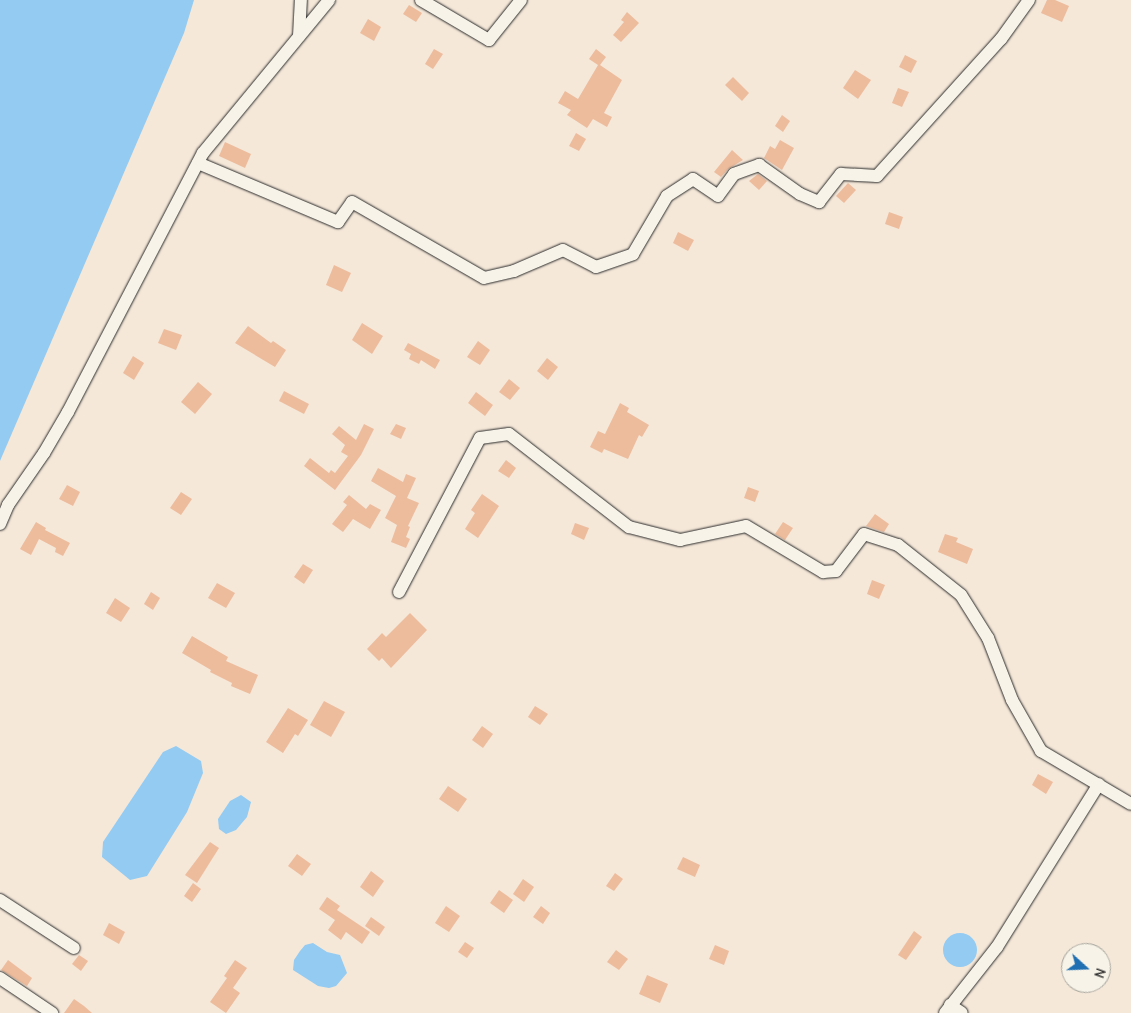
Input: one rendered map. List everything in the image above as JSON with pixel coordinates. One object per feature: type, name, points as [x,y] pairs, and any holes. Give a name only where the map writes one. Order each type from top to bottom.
[{"type":"street","points":[[300,36],[301,0]]},
{"type":"street","points":[[0,524],[8,505],[44,453],[68,412],[203,153],[329,0]]},
{"type":"street","points":[[421,0],[489,40],[521,0]]},
{"type":"street","points":[[198,163],[338,222],[352,202],[484,278],[514,271],[563,250],[596,267],[633,254],[667,196],[693,179],[718,196],[734,174],[759,165],[800,194],[819,202],[841,174],[877,176],[1001,39],[1029,0]]},
{"type":"street","points":[[399,592],[480,438],[510,434],[629,527],[680,540],[746,526],[822,572],[836,571],[864,534],[898,545],[962,595],[988,638],[1012,700],[1041,751],[1131,804]]},
{"type":"street","points":[[962,1013],[947,1009],[997,947],[1099,784]]},
{"type":"street","points":[[0,900],[74,948]]},
{"type":"street","points":[[0,978],[52,1013]]},
{"type":"water","points":[[0,0],[194,0],[184,33],[0,461]]},
{"type":"water","points":[[176,746],[201,761],[203,773],[187,812],[147,876],[130,880],[102,857],[103,842],[163,752]]},
{"type":"water","points":[[241,795],[251,802],[247,817],[236,830],[226,834],[219,829],[218,819],[230,801]]},
{"type":"water","points":[[960,933],[967,934],[972,938],[976,943],[976,957],[972,962],[967,966],[960,967],[953,966],[948,962],[944,957],[943,950],[944,943],[948,938],[953,934]]},
{"type":"water","points":[[313,943],[327,952],[340,955],[347,973],[336,986],[329,988],[318,986],[293,970],[294,960],[300,951],[305,945]]},
{"type":"building","points":[[1047,0],[1055,0],[1069,6],[1062,22],[1041,13]]},
{"type":"building","points":[[409,5],[422,13],[416,22],[403,14]]},
{"type":"building","points":[[627,12],[639,23],[621,42],[613,35],[624,22],[621,20]]},
{"type":"building","points":[[368,19],[381,27],[374,41],[360,33]]},
{"type":"building","points":[[434,49],[443,54],[433,69],[425,64]]},
{"type":"building","points":[[596,49],[606,57],[600,65],[622,80],[604,113],[612,117],[607,127],[593,119],[587,128],[567,115],[571,110],[558,103],[565,91],[578,99],[598,65],[589,59]]},
{"type":"building","points":[[905,55],[917,61],[911,73],[899,67]]},
{"type":"building","points":[[855,70],[871,80],[858,99],[843,88]]},
{"type":"building","points":[[733,77],[749,93],[742,101],[725,85]]},
{"type":"building","points":[[898,88],[909,92],[902,107],[892,103]]},
{"type":"building","points":[[782,115],[790,121],[783,132],[775,126]]},
{"type":"building","points":[[576,133],[586,139],[579,151],[569,146]]},
{"type":"building","points":[[780,140],[794,148],[782,170],[764,158],[770,146],[775,149]]},
{"type":"building","points":[[225,142],[251,154],[245,168],[219,156]]},
{"type":"building","points":[[732,150],[743,160],[728,169],[721,177],[714,172]]},
{"type":"building","points":[[758,174],[767,181],[759,190],[749,181]]},
{"type":"building","points":[[848,183],[856,190],[844,203],[836,196]]},
{"type":"building","points":[[889,212],[903,217],[899,229],[885,224]]},
{"type":"building","points":[[678,232],[694,240],[688,251],[673,243]]},
{"type":"building","points":[[334,265],[351,273],[342,292],[326,285]]},
{"type":"building","points":[[362,323],[383,336],[372,354],[352,340]]},
{"type":"building","points":[[248,326],[271,343],[273,341],[286,350],[275,367],[235,343]]},
{"type":"building","points":[[164,329],[182,335],[176,350],[158,343]]},
{"type":"building","points":[[478,341],[490,350],[480,365],[467,357]]},
{"type":"building","points":[[408,343],[440,360],[435,369],[421,360],[419,364],[409,359],[411,354],[404,350]]},
{"type":"building","points":[[133,356],[144,363],[134,380],[123,373]]},
{"type":"building","points":[[547,358],[558,367],[548,380],[537,371]]},
{"type":"building","points":[[509,379],[520,388],[510,400],[499,392]]},
{"type":"building","points":[[198,382],[212,394],[195,414],[181,402]]},
{"type":"building","points":[[284,391],[309,404],[304,414],[279,401]]},
{"type":"building","points":[[476,392],[493,405],[485,416],[468,403]]},
{"type":"building","points":[[620,403],[629,408],[627,412],[649,425],[642,437],[639,435],[628,459],[604,449],[602,453],[590,447],[598,431],[605,434]]},
{"type":"building","points":[[364,424],[374,429],[361,455],[335,490],[304,466],[310,458],[329,473],[331,470],[335,473],[348,456],[341,452],[345,445],[332,434],[339,426],[356,440]]},
{"type":"building","points":[[396,424],[406,428],[401,439],[390,434]]},
{"type":"building","points":[[506,460],[516,468],[509,478],[498,471]]},
{"type":"building","points":[[378,468],[403,482],[406,474],[416,478],[407,498],[419,503],[408,526],[410,527],[406,537],[410,539],[406,548],[391,542],[397,525],[385,518],[396,496],[371,481]]},
{"type":"building","points":[[67,485],[80,492],[73,506],[59,499]]},
{"type":"building","points":[[748,487],[759,491],[755,502],[744,498]]},
{"type":"building","points":[[181,492],[192,499],[181,515],[170,508]]},
{"type":"building","points":[[482,494],[499,506],[478,538],[465,529],[475,513],[471,510]]},
{"type":"building","points":[[349,495],[366,509],[370,504],[381,510],[370,529],[353,519],[343,532],[332,524],[347,505],[343,502]]},
{"type":"building","points":[[875,514],[889,524],[884,532],[866,526]]},
{"type":"building","points":[[36,522],[46,528],[45,530],[70,543],[63,556],[55,552],[56,548],[39,539],[31,555],[20,549]]},
{"type":"building","points":[[783,522],[793,528],[785,540],[775,534]]},
{"type":"building","points":[[575,523],[589,528],[584,540],[571,534]]},
{"type":"building","points":[[945,534],[958,538],[956,542],[973,549],[967,564],[938,552]]},
{"type":"building","points":[[303,564],[313,570],[304,584],[294,577]]},
{"type":"building","points":[[872,580],[885,585],[879,599],[867,594]]},
{"type":"building","points":[[217,583],[235,593],[226,608],[208,598]]},
{"type":"building","points":[[151,592],[160,598],[153,610],[144,604]]},
{"type":"building","points":[[115,598],[130,608],[121,622],[106,613]]},
{"type":"building","points":[[410,613],[427,630],[391,668],[382,658],[379,661],[367,649],[382,633],[386,637]]},
{"type":"building","points":[[192,636],[228,657],[226,661],[258,675],[250,694],[231,686],[232,683],[210,672],[211,670],[182,653]]},
{"type":"building","points":[[324,701],[345,712],[331,737],[310,725]]},
{"type":"building","points":[[535,706],[548,714],[540,725],[528,717]]},
{"type":"building","points":[[288,708],[308,720],[298,736],[295,734],[283,753],[266,742]]},
{"type":"building","points":[[482,726],[493,734],[483,748],[472,740]]},
{"type":"building","points":[[1038,774],[1053,782],[1046,794],[1032,785]]},
{"type":"building","points":[[448,786],[467,799],[458,812],[439,799]]},
{"type":"building","points":[[210,842],[219,848],[197,883],[185,875]]},
{"type":"building","points":[[297,854],[311,864],[302,876],[288,866]]},
{"type":"building","points":[[683,857],[700,865],[695,877],[677,869]]},
{"type":"building","points":[[371,871],[384,881],[373,897],[360,887]]},
{"type":"building","points":[[615,873],[623,879],[614,891],[606,886]]},
{"type":"building","points":[[523,879],[534,887],[524,902],[513,894]]},
{"type":"building","points":[[193,883],[201,889],[192,902],[184,896]]},
{"type":"building","points":[[499,890],[513,900],[504,913],[490,903]]},
{"type":"building","points":[[327,897],[340,906],[337,910],[370,932],[362,944],[346,932],[341,940],[328,930],[335,920],[319,909]]},
{"type":"building","points":[[446,906],[460,916],[449,932],[435,923]]},
{"type":"building","points":[[541,906],[550,913],[543,924],[533,917]]},
{"type":"building","points":[[371,917],[385,927],[379,936],[365,926]]},
{"type":"building","points":[[109,923],[125,932],[119,944],[103,935]]},
{"type":"building","points":[[914,931],[922,937],[906,960],[898,955]]},
{"type":"building","points":[[465,942],[474,948],[467,958],[458,952]]},
{"type":"building","points":[[715,945],[729,951],[724,965],[709,959]]},
{"type":"building","points":[[616,950],[628,959],[619,970],[607,962]]},
{"type":"building","points":[[79,955],[88,961],[81,971],[72,964]]},
{"type":"building","points":[[8,960],[32,978],[27,986],[1,970]]},
{"type":"building","points":[[235,960],[247,968],[233,988],[240,993],[226,1013],[210,1002],[227,978],[224,976]]},
{"type":"building","points":[[647,975],[668,984],[660,1003],[639,994]]},
{"type":"building","points":[[74,999],[84,1006],[92,1013],[64,1013]]}]
